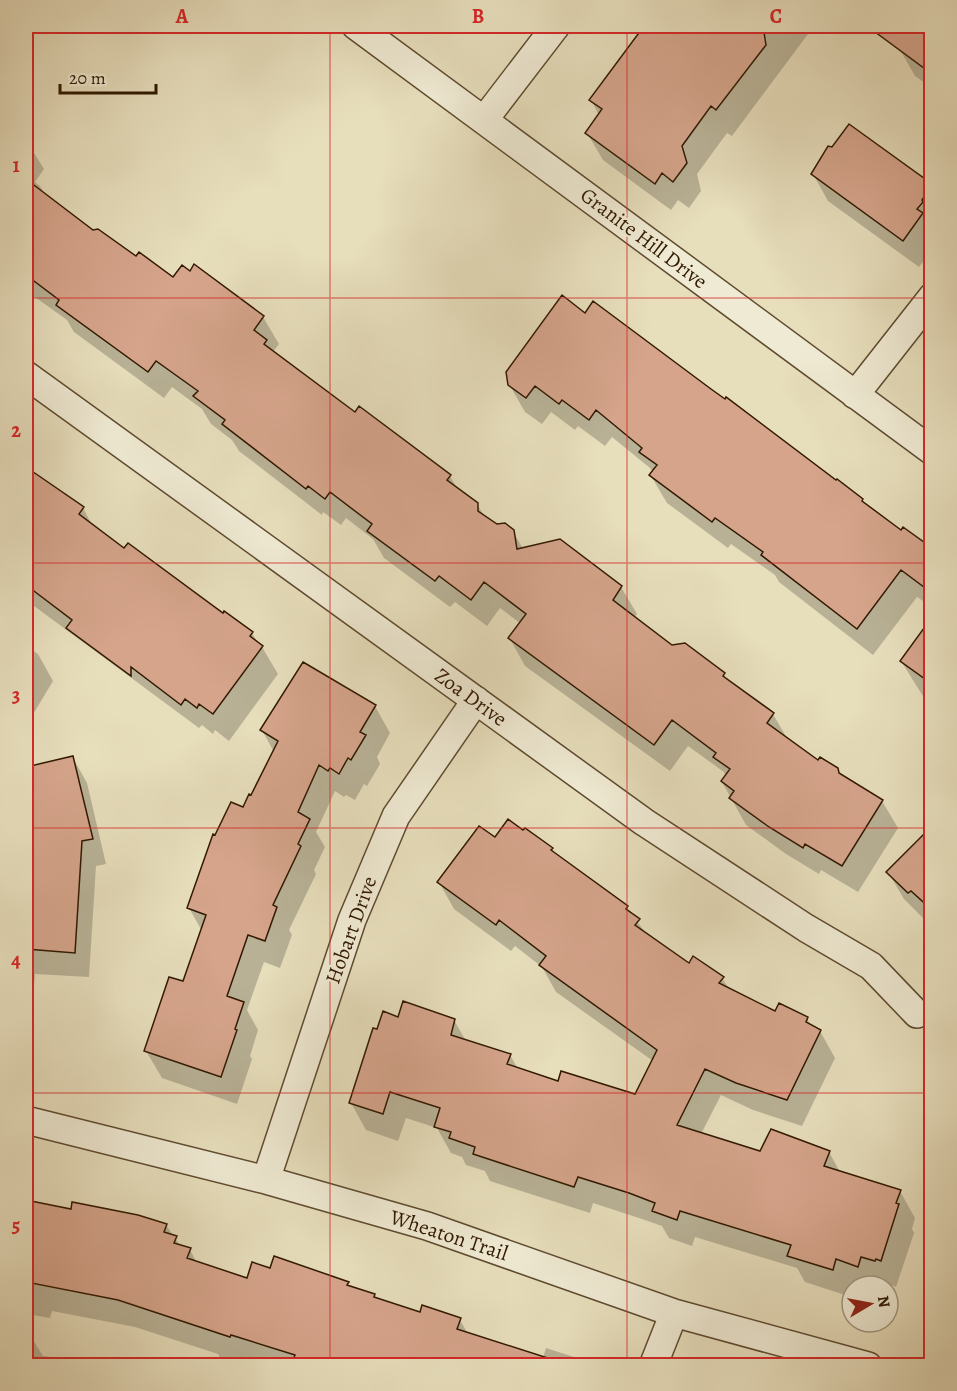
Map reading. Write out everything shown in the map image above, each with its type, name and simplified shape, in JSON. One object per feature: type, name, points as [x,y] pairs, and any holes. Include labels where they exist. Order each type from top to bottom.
[{"type":"street","name":"Granite Hill Drive","points":[[356,26],[932,451]]},
{"type":"street","points":[[484,120],[556,26]]},
{"type":"street","points":[[855,395],[932,297]]},
{"type":"street","name":"Zoa Drive","points":[[26,375],[644,822],[806,928],[871,966],[917,1014]]},
{"type":"street","name":"Hobart Drive","points":[[266,1180],[352,920],[396,816],[476,700]]},
{"type":"street","name":"Wheaton Trail","points":[[26,1120],[266,1180],[427,1226],[674,1313],[868,1365]]},
{"type":"street","points":[[653,1365],[674,1313]]},
{"type":"building","points":[[644,26],[763,26],[766,45],[716,110],[711,106],[682,146],[687,163],[673,182],[662,173],[655,184],[585,133],[602,109],[589,100]]},
{"type":"building","points":[[867,26],[932,26],[932,74]]},
{"type":"building","points":[[849,124],[932,184],[917,209],[923,213],[903,241],[811,174],[828,146],[832,147]]},
{"type":"building","points":[[26,179],[93,230],[98,229],[136,256],[139,252],[173,277],[182,265],[190,271],[194,264],[264,316],[254,330],[267,340],[264,344],[355,412],[359,406],[451,475],[447,480],[478,503],[478,511],[497,524],[505,523],[514,530],[517,549],[560,539],[622,586],[613,600],[672,645],[685,643],[725,673],[723,676],[774,713],[767,723],[818,760],[820,757],[838,768],[839,773],[883,800],[842,866],[805,844],[803,848],[729,798],[734,791],[721,781],[730,769],[713,757],[716,753],[672,720],[654,745],[508,638],[526,614],[484,582],[471,600],[439,576],[435,581],[367,531],[372,524],[330,492],[325,499],[308,486],[306,489],[222,424],[225,420],[193,396],[198,391],[156,361],[148,372],[56,305],[59,300],[26,275]]},
{"type":"building","points":[[562,295],[585,313],[593,301],[837,479],[901,530],[903,527],[932,548],[932,593],[901,570],[857,629],[761,555],[763,552],[715,518],[712,522],[649,475],[657,465],[639,452],[642,448],[596,410],[589,420],[562,400],[559,404],[535,386],[526,398],[508,385],[506,372]]},
{"type":"building","points":[[26,467],[84,507],[79,514],[124,548],[128,543],[223,613],[224,611],[253,632],[250,636],[263,646],[213,714],[199,704],[197,708],[185,699],[181,705],[131,667],[131,676],[66,628],[72,620],[26,585]]},
{"type":"building","points":[[932,617],[932,684],[900,661]]},
{"type":"building","points":[[303,662],[376,705],[360,732],[366,735],[351,760],[348,758],[339,774],[319,765],[298,812],[310,819],[298,844],[301,846],[273,905],[277,907],[265,941],[248,935],[227,996],[244,1002],[221,1077],[144,1051],[169,977],[183,981],[206,915],[187,908],[213,834],[215,835],[231,802],[243,807],[249,794],[251,795],[278,741],[260,730]]},
{"type":"building","points":[[73,756],[93,839],[82,841],[75,953],[26,949],[26,767]]},
{"type":"building","points":[[508,819],[553,848],[551,850],[628,906],[626,909],[640,919],[635,925],[689,963],[693,956],[724,977],[719,983],[775,1011],[779,1003],[808,1017],[806,1022],[821,1030],[787,1100],[736,1083],[705,1069],[677,1125],[760,1151],[771,1129],[830,1151],[824,1166],[901,1190],[896,1203],[899,1204],[881,1261],[861,1257],[858,1267],[836,1259],[833,1270],[787,1256],[791,1245],[680,1211],[677,1220],[652,1211],[655,1203],[629,1193],[578,1177],[574,1187],[473,1154],[475,1147],[449,1138],[451,1132],[434,1127],[440,1108],[390,1092],[383,1114],[349,1103],[373,1028],[377,1029],[383,1011],[398,1017],[403,1001],[455,1019],[451,1035],[511,1054],[507,1064],[558,1081],[561,1071],[635,1094],[657,1050],[539,965],[546,956],[499,920],[496,925],[437,882],[479,826],[495,837]]},
{"type":"building","points":[[932,826],[932,910],[911,891],[908,893],[886,872]]},
{"type":"building","points":[[26,1200],[71,1209],[72,1202],[138,1215],[167,1224],[164,1232],[177,1236],[174,1243],[191,1248],[187,1258],[247,1278],[252,1262],[270,1268],[274,1256],[349,1282],[347,1285],[375,1294],[374,1297],[420,1312],[422,1305],[461,1318],[457,1329],[554,1360],[553,1365],[291,1365],[295,1355],[231,1335],[230,1337],[118,1300],[26,1282]]}]
